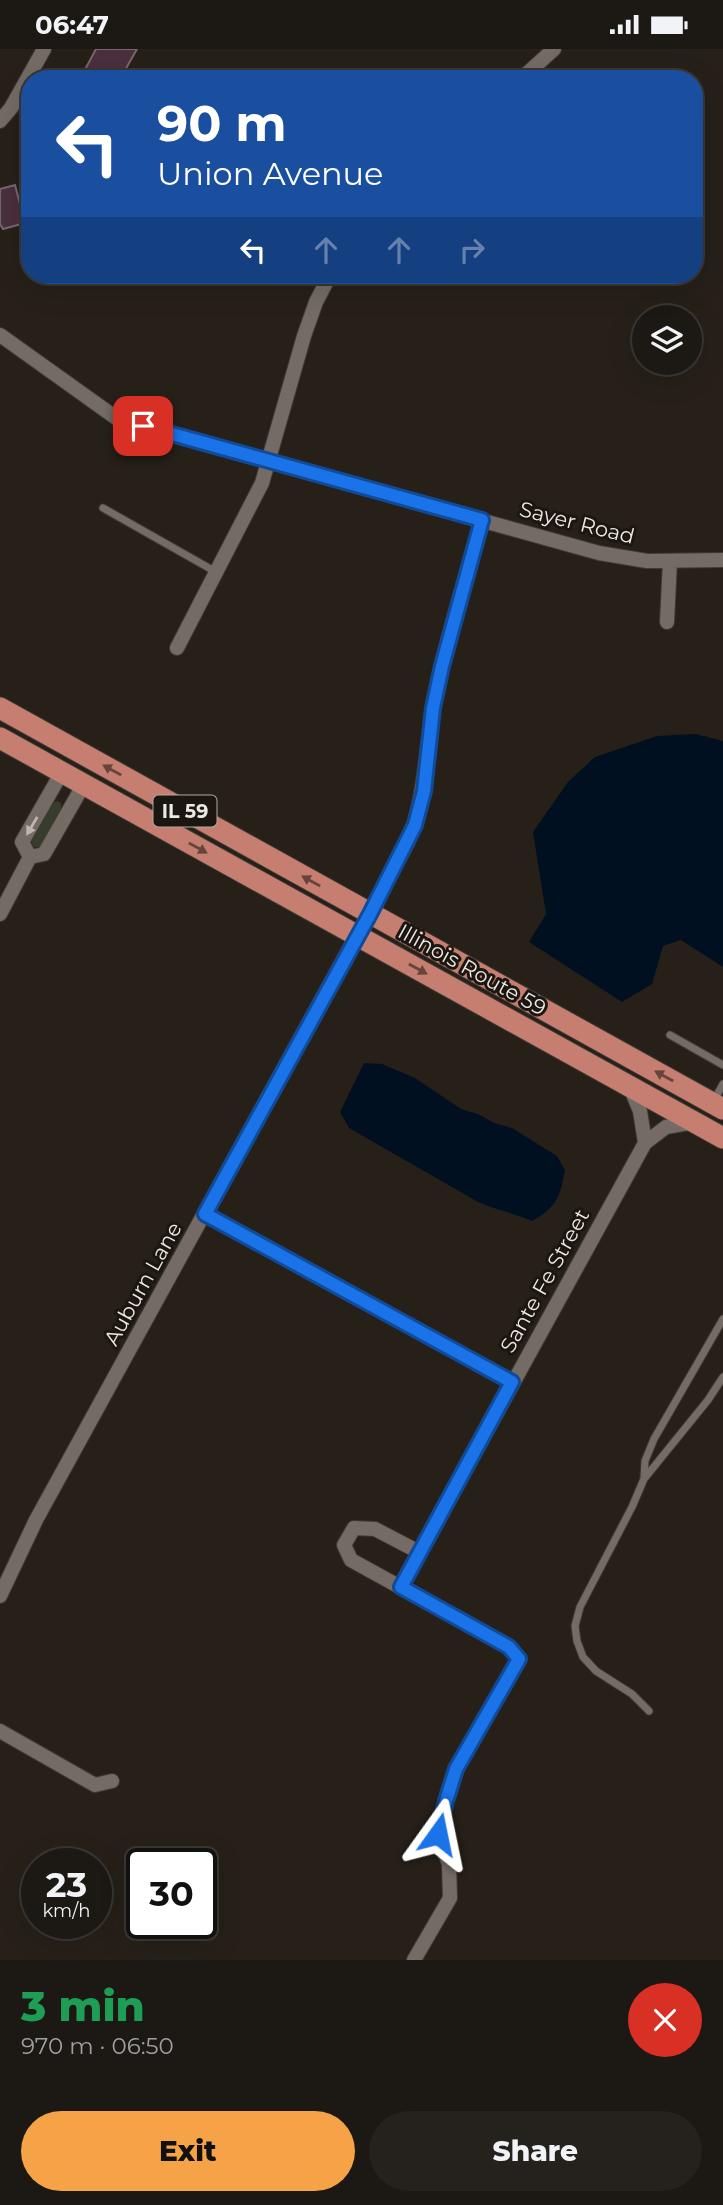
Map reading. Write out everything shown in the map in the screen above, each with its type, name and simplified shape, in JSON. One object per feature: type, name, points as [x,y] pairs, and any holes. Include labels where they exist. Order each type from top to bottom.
[{"type":"main road","name":"Illinois Route 59","points":[[0,708],[718,1106]]},
{"type":"main road","name":"Illinois Route 59","points":[[0,738],[723,1138]]},
{"type":"street","points":[[32,70],[44,49]]},
{"type":"street","points":[[531,70],[554,49]]},
{"type":"street","points":[[0,121],[11,109],[21,91]]},
{"type":"street","points":[[177,647],[262,483],[304,335],[325,284]]},
{"type":"street","name":"Sayer Road","points":[[0,335],[119,420],[599,552],[647,561],[723,559]]},
{"type":"street","name":"Auburn Lane","points":[[0,1596],[36,1520],[407,845],[424,791],[433,708],[442,666],[482,520]]},
{"type":"street","points":[[667,622],[670,561]]},
{"type":"street","points":[[30,857],[22,842],[62,772]]},
{"type":"street","points":[[30,857],[44,854],[84,784]]},
{"type":"street","points":[[0,914],[30,857]]},
{"type":"street","points":[[630,1087],[640,1111],[645,1143],[666,1127],[694,1122]]},
{"type":"street","name":"Sante Fe Street","points":[[401,1587],[645,1143]]},
{"type":"street","points":[[205,1214],[512,1382]]},
{"type":"street","points":[[414,1960],[450,1898],[449,1864],[438,1834],[456,1769],[519,1659],[509,1647],[351,1560],[344,1545],[354,1528],[375,1529],[419,1552]]},
{"type":"street","points":[[0,1731],[95,1786],[112,1781]]},
{"type":"lane","points":[[103,508],[216,572]]},
{"type":"lane","points":[[670,1035],[723,1065]]},
{"type":"lane","points":[[718,1106],[723,1084]]},
{"type":"lane","points":[[649,1711],[632,1694],[596,1671],[583,1657],[575,1626],[580,1607],[632,1507],[654,1440],[723,1319]]},
{"type":"lane","points":[[643,1479],[708,1401],[723,1377]]},
{"type":"green space","points":[[52,803],[61,803],[61,810],[40,847],[34,847],[31,841]]},
{"type":"water","points":[[696,734],[723,741],[723,967],[681,940],[663,946],[652,984],[622,1002],[529,942],[546,914],[533,832],[568,782],[595,757],[657,736]]},
{"type":"water","points":[[364,1063],[382,1064],[415,1078],[461,1109],[512,1128],[557,1156],[565,1170],[559,1194],[552,1206],[532,1221],[485,1205],[349,1128],[340,1112]]},
{"type":"building","points":[[96,49],[137,49],[125,70],[85,70]]},
{"type":"building","points":[[15,185],[21,208],[21,224],[3,229],[0,224],[0,189]]},
{"type":"route","points":[[143,426],[482,520],[442,666],[433,708],[424,791],[415,825],[370,914],[205,1214],[512,1382],[401,1587],[509,1647],[519,1659],[456,1769],[438,1834]]}]
